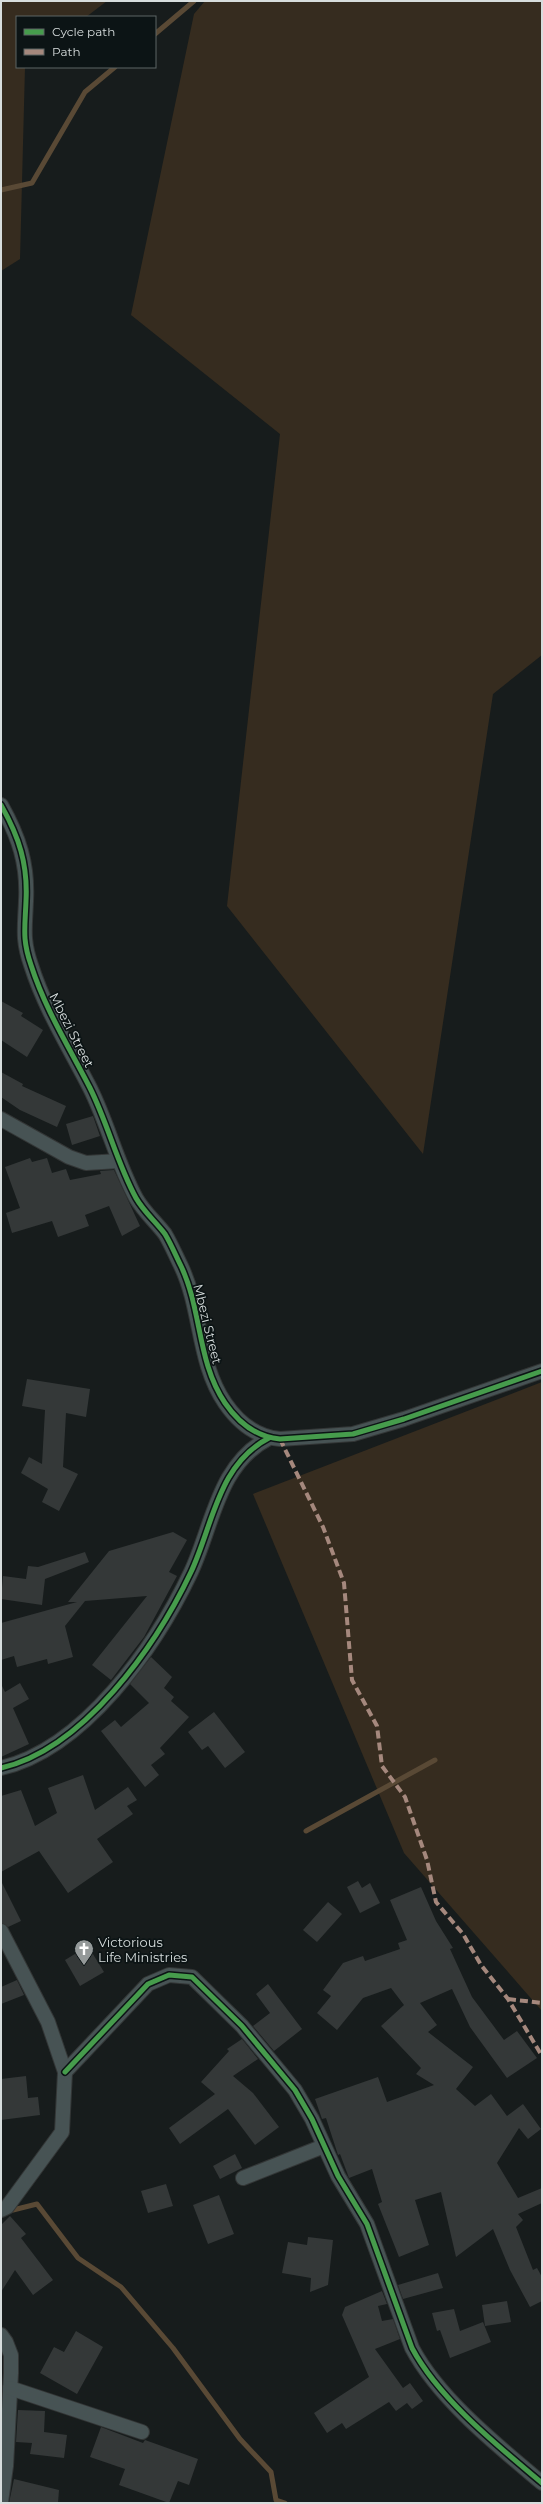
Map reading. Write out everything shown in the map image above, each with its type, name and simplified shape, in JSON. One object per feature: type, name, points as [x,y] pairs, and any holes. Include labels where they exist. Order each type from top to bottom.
[{"type":"street","name":"Mbezi Street","points":[[1,805],[15,829],[22,854],[26,900],[23,940],[46,1007],[90,1089],[110,1134],[119,1161],[144,1212],[165,1235],[182,1268],[193,1303],[209,1376],[225,1404],[248,1428],[269,1438],[353,1434],[404,1419],[542,1371]]},
{"type":"street","points":[[1,1119],[69,1157],[86,1163],[119,1161]]},
{"type":"street","points":[[1,1768],[14,1766],[49,1748],[72,1732],[123,1681],[156,1638],[191,1572],[227,1478],[242,1456],[269,1438]]},
{"type":"street","points":[[1,1931],[48,2022],[65,2072],[62,2132],[7,2208],[1,2210]]},
{"type":"street","points":[[65,2072],[148,1984],[169,1975],[192,1977],[242,2026],[294,2090],[324,2146],[338,2176],[367,2224],[412,2348],[419,2361],[442,2391],[503,2450],[542,2483]]},
{"type":"street","points":[[243,2178],[324,2146]]},
{"type":"street","points":[[1,2335],[6,2342],[11,2355],[10,2388],[1,2502]]},
{"type":"street","points":[[10,2388],[142,2432]]},
{"type":"shaded area","points":[[1,1],[107,1],[87,16],[16,16],[16,68],[25,68],[20,259],[1,271]]},
{"type":"shaded area","points":[[205,1],[542,1],[542,655],[493,694],[423,1154],[227,906],[280,434],[131,315],[194,14]]},
{"type":"shaded area","points":[[542,1382],[542,2011],[404,1853],[253,1494]]},
{"type":"building","points":[[1,1001],[23,1013],[21,1016],[43,1030],[27,1057],[1,1040]]},
{"type":"building","points":[[1,1072],[23,1084],[22,1086],[66,1106],[57,1127],[20,1110],[1,1097]]},
{"type":"building","points":[[93,1116],[100,1136],[72,1145],[66,1124]]},
{"type":"building","points":[[30,1158],[32,1162],[47,1158],[52,1173],[66,1169],[70,1180],[101,1174],[100,1171],[114,1170],[140,1226],[122,1236],[109,1206],[85,1215],[89,1226],[58,1237],[52,1221],[12,1233],[6,1213],[20,1208],[5,1167]]},
{"type":"building","points":[[27,1379],[90,1389],[86,1417],[66,1413],[63,1467],[78,1474],[59,1511],[42,1502],[48,1489],[21,1473],[29,1457],[42,1464],[45,1410],[22,1406]]},
{"type":"building","points":[[173,1532],[187,1540],[169,1572],[177,1576],[144,1637],[111,1680],[92,1665],[147,1596],[85,1601],[65,1626],[73,1657],[48,1664],[47,1659],[17,1667],[14,1656],[1,1660],[1,1623],[77,1602],[68,1602],[109,1551]]},
{"type":"building","points":[[85,1552],[89,1562],[45,1579],[42,1605],[1,1599],[3,1576],[26,1579],[28,1566],[38,1567]]},
{"type":"building","points":[[151,1657],[172,1677],[164,1688],[174,1697],[171,1701],[189,1717],[160,1748],[165,1754],[151,1765],[159,1775],[145,1787],[101,1731],[115,1720],[121,1727],[149,1703],[130,1684]]},
{"type":"building","points":[[20,1683],[29,1699],[13,1708],[29,1744],[1,1757],[1,1684],[5,1692]]},
{"type":"building","points":[[214,1712],[245,1752],[225,1768],[208,1746],[202,1750],[188,1732]]},
{"type":"building","points":[[83,1775],[95,1810],[128,1787],[137,1800],[127,1806],[133,1814],[97,1839],[113,1862],[68,1893],[39,1851],[1,1872],[1,1796],[21,1790],[35,1826],[57,1813],[48,1788]]},
{"type":"building","points":[[1,1881],[21,1921],[8,1927],[1,1923]]},
{"type":"building","points":[[358,1881],[362,1888],[370,1883],[380,1903],[360,1913],[347,1887]]},
{"type":"building","points":[[421,1887],[436,1921],[453,1948],[450,1949],[472,1997],[504,2040],[517,2031],[537,2058],[507,2078],[470,2027],[452,1989],[420,2003],[437,2025],[428,2032],[473,2067],[456,2089],[475,2106],[491,2094],[507,2116],[523,2104],[541,2129],[528,2139],[519,2128],[497,2163],[518,2198],[542,2188],[542,2203],[518,2214],[523,2220],[516,2227],[533,2270],[537,2268],[542,2277],[542,2301],[530,2307],[510,2270],[493,2229],[456,2257],[441,2192],[415,2200],[429,2245],[399,2257],[378,2204],[382,2202],[372,2169],[349,2178],[340,2154],[338,2155],[326,2118],[322,2119],[315,2099],[378,2077],[387,2102],[434,2085],[416,2074],[421,2068],[381,2026],[404,2005],[391,1988],[363,1998],[337,2030],[317,2013],[331,1996],[323,1990],[343,1963],[363,1956],[365,1961],[400,1949],[398,1943],[407,1940],[390,1900]]},
{"type":"building","points":[[328,1902],[342,1914],[317,1942],[303,1930]]},
{"type":"building","points":[[88,1946],[104,1972],[80,1986],[65,1960]]},
{"type":"building","points":[[17,1980],[24,1995],[1,2004],[1,1987]]},
{"type":"building","points":[[268,1984],[302,2029],[274,2051],[253,2026],[270,2013],[256,1994]]},
{"type":"building","points":[[242,2039],[258,2059],[233,2076],[253,2093],[279,2127],[255,2145],[228,2109],[180,2144],[169,2128],[215,2094],[201,2082],[229,2051],[227,2049]]},
{"type":"building","points":[[26,2076],[28,2098],[38,2097],[40,2115],[1,2120],[1,2079]]},
{"type":"building","points":[[235,2154],[242,2168],[220,2179],[213,2166]]},
{"type":"building","points":[[166,2184],[173,2206],[148,2213],[141,2191]]},
{"type":"building","points":[[219,2195],[234,2234],[208,2244],[193,2205]]},
{"type":"building","points":[[10,2216],[26,2234],[21,2238],[53,2280],[33,2295],[15,2270],[1,2292],[1,2225]]},
{"type":"building","points":[[308,2237],[333,2240],[328,2285],[310,2292],[311,2278],[282,2273],[288,2242],[307,2245]]},
{"type":"building","points":[[438,2273],[443,2288],[403,2299],[398,2285]]},
{"type":"building","points":[[382,2291],[387,2304],[378,2306],[382,2321],[393,2319],[400,2339],[375,2349],[403,2388],[410,2383],[423,2401],[412,2409],[407,2403],[396,2411],[389,2402],[346,2429],[342,2423],[327,2433],[314,2413],[369,2377],[342,2315],[345,2307]]},
{"type":"building","points":[[507,2301],[511,2322],[485,2326],[482,2305]]},
{"type":"building","points":[[454,2309],[460,2331],[483,2322],[491,2342],[450,2358],[440,2330],[437,2331],[432,2313]]},
{"type":"building","points":[[76,2331],[103,2347],[77,2394],[40,2373],[54,2347],[64,2352]]},
{"type":"building","points":[[18,2410],[45,2411],[44,2432],[67,2435],[64,2458],[30,2454],[32,2443],[16,2442]]},
{"type":"building","points":[[101,2427],[143,2443],[145,2440],[198,2459],[189,2485],[178,2481],[169,2503],[119,2485],[125,2469],[90,2457]]},
{"type":"building","points":[[14,2479],[59,2490],[58,2503],[9,2503]]},
{"type":"waterway","points":[[156,33],[194,1]]},
{"type":"waterway","points":[[1,190],[32,183],[85,92],[114,68]]},
{"type":"waterway","points":[[306,1831],[435,1760]]},
{"type":"waterway","points":[[9,2211],[37,2204],[78,2258],[121,2287],[173,2348],[240,2439],[271,2472],[276,2500],[285,2503]]},
{"type":"marked path","points":[[280,1439],[323,1527],[344,1583],[352,1680],[377,1726],[382,1766],[405,1797],[427,1860],[436,1902],[463,1934],[481,1965],[508,1999],[542,2056]]},
{"type":"marked path","points":[[508,1999],[542,2003]]},
{"type":"cycle path","points":[[1,805],[13,828],[24,863],[26,888],[26,948],[43,997],[90,1088],[129,1185],[142,1208],[165,1234],[181,1266],[193,1300],[209,1370],[216,1387],[230,1410],[255,1432],[271,1438],[280,1439],[353,1434],[404,1419],[542,1371]]},
{"type":"cycle path","points":[[1,1768],[32,1757],[61,1740],[88,1717],[114,1691],[137,1662],[176,1601],[199,1554],[219,1497],[228,1479],[238,1463],[252,1449],[269,1438]]},
{"type":"cycle path","points":[[65,2072],[148,1984],[169,1975],[192,1977],[242,2026],[295,2090],[312,2119],[338,2176],[367,2224],[412,2348],[424,2367],[453,2403],[471,2421],[542,2483]]},
{"type":"place","name":"Victorious Life Ministries","points":[[84,1966]]}]
